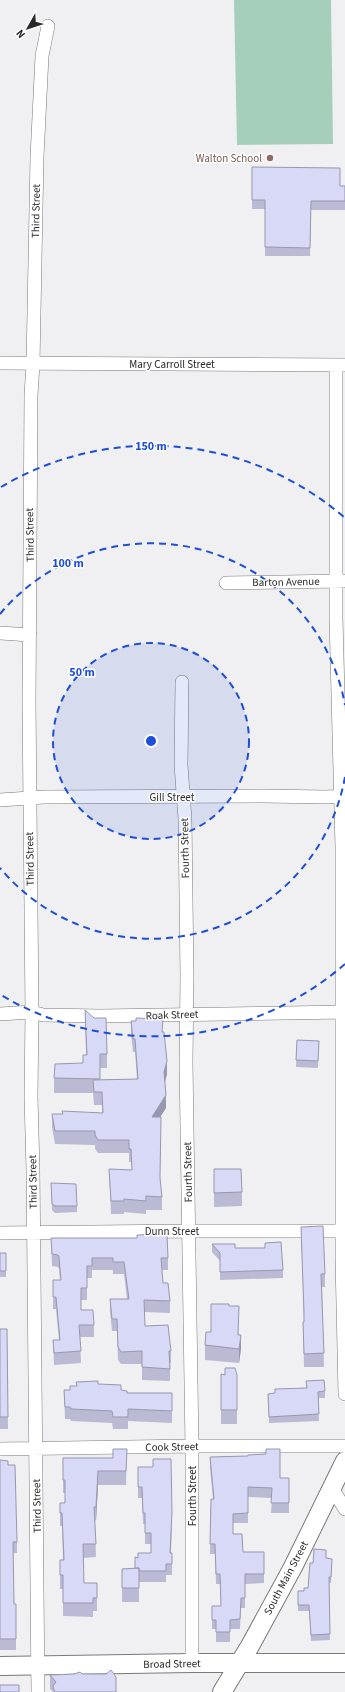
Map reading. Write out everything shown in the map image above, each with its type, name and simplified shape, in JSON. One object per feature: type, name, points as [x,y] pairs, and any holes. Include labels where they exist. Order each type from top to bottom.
[{"type":"street","name":"Third Street","points":[[38,1692],[39,1666],[31,1098],[32,1012],[29,702],[31,396],[37,157],[42,56],[48,26]]},
{"type":"street","name":"Mary Carroll Street","points":[[0,363],[340,365]]},
{"type":"street","points":[[340,365],[345,1394]]},
{"type":"street","name":"Barton Avenue","points":[[226,583],[340,581]]},
{"type":"street","points":[[0,633],[30,635]]},
{"type":"street","name":"Fourth Street","points":[[182,682],[181,765],[185,827],[192,1446],[192,1663]]},
{"type":"street","name":"Gill Street","points":[[0,800],[44,797],[343,796]]},
{"type":"street","name":"Roak Street","points":[[0,1014],[32,1012],[43,1015],[101,1016],[344,1012]]},
{"type":"street","name":"Dunn Street","points":[[0,1233],[344,1231]]},
{"type":"street","name":"Cook Street","points":[[0,1449],[192,1446],[345,1446]]},
{"type":"street","name":"South Main Street","points":[[222,1692],[250,1646],[292,1568],[345,1461]]},
{"type":"street","points":[[332,1488],[345,1509]]},
{"type":"street","name":"Broad Street","points":[[0,1666],[192,1663],[345,1663]]},
{"type":"green space","points":[[234,0],[331,0],[333,144],[237,145]]},
{"type":"building","points":[[252,167],[340,168],[340,186],[345,186],[345,201],[311,201],[310,248],[265,247],[265,200],[252,200]]},
{"type":"building","points":[[85,1010],[94,1018],[106,1018],[107,1054],[100,1054],[100,1079],[54,1078],[55,1064],[83,1063],[83,1055],[87,1055]]},
{"type":"building","points":[[136,1018],[163,1019],[162,1032],[164,1032],[167,1061],[164,1072],[166,1095],[152,1117],[161,1117],[160,1178],[162,1197],[146,1196],[146,1201],[124,1199],[124,1201],[111,1201],[109,1169],[132,1170],[129,1140],[98,1140],[95,1135],[95,1131],[55,1131],[52,1114],[63,1114],[62,1111],[103,1113],[102,1092],[94,1092],[93,1080],[138,1079],[135,1039],[133,1039],[131,1021],[136,1021]]},
{"type":"building","points":[[297,1040],[319,1041],[318,1061],[296,1060]]},
{"type":"building","points":[[214,1169],[241,1169],[242,1192],[214,1193]]},
{"type":"building","points":[[51,1183],[76,1184],[77,1206],[55,1206],[52,1204]]},
{"type":"building","points":[[323,1226],[325,1274],[321,1274],[324,1353],[304,1354],[301,1227]]},
{"type":"building","points":[[167,1234],[168,1258],[161,1258],[163,1283],[168,1283],[170,1301],[144,1300],[145,1326],[168,1325],[171,1351],[169,1351],[170,1369],[142,1367],[142,1351],[121,1352],[118,1347],[117,1319],[112,1319],[110,1299],[129,1299],[124,1262],[113,1262],[113,1258],[92,1258],[92,1266],[87,1266],[87,1288],[81,1288],[81,1310],[93,1310],[94,1325],[79,1325],[81,1351],[54,1353],[53,1340],[60,1340],[56,1297],[53,1297],[53,1280],[61,1280],[59,1257],[58,1255],[52,1254],[51,1238],[137,1238],[137,1235]]},
{"type":"building","points":[[281,1242],[283,1270],[220,1272],[220,1253],[212,1244],[235,1244],[235,1248],[265,1248],[265,1243]]},
{"type":"building","points":[[0,1253],[6,1253],[6,1271],[0,1271]]},
{"type":"building","points":[[211,1304],[229,1304],[229,1306],[239,1306],[238,1335],[241,1335],[239,1349],[205,1345],[206,1332],[211,1332]]},
{"type":"building","points":[[0,1329],[7,1329],[8,1417],[0,1417]]},
{"type":"building","points":[[225,1368],[235,1368],[237,1375],[237,1410],[221,1410],[221,1374],[225,1375]]},
{"type":"building","points":[[324,1380],[325,1391],[318,1392],[319,1414],[269,1417],[268,1394],[275,1393],[275,1389],[307,1388],[306,1381]]},
{"type":"building","points":[[98,1381],[98,1384],[121,1385],[121,1390],[127,1391],[127,1393],[172,1393],[172,1411],[128,1409],[128,1417],[113,1417],[112,1411],[71,1409],[70,1407],[65,1407],[64,1390],[70,1390],[70,1386],[77,1386],[76,1382]]},
{"type":"building","points":[[113,1449],[127,1449],[126,1471],[98,1471],[96,1507],[94,1507],[96,1544],[83,1544],[84,1583],[97,1583],[97,1598],[93,1598],[93,1603],[63,1603],[63,1575],[60,1575],[60,1560],[64,1560],[62,1513],[60,1513],[60,1503],[65,1503],[63,1458],[113,1458]]},
{"type":"building","points":[[266,1449],[280,1449],[280,1478],[289,1478],[289,1503],[271,1503],[272,1488],[248,1487],[248,1513],[233,1514],[233,1534],[242,1534],[243,1552],[264,1552],[264,1574],[245,1574],[245,1598],[241,1598],[240,1619],[230,1620],[230,1632],[216,1632],[216,1620],[212,1620],[212,1606],[221,1606],[220,1574],[216,1574],[215,1544],[210,1544],[211,1499],[214,1499],[210,1457],[266,1454]]},
{"type":"building","points":[[153,1459],[171,1459],[172,1512],[170,1553],[172,1553],[172,1564],[166,1564],[166,1571],[139,1571],[139,1568],[135,1568],[135,1557],[138,1558],[138,1553],[151,1553],[151,1533],[145,1533],[145,1513],[143,1513],[142,1487],[138,1487],[138,1467],[153,1467]]},
{"type":"building","points":[[0,1460],[8,1461],[8,1465],[15,1465],[17,1542],[13,1542],[16,1639],[0,1639]]},
{"type":"building","points":[[314,1549],[326,1550],[326,1558],[332,1559],[331,1577],[329,1577],[330,1634],[311,1635],[309,1605],[298,1605],[298,1591],[304,1591],[304,1588],[308,1588],[310,1563],[313,1563]]},
{"type":"building","points":[[139,1568],[139,1588],[122,1588],[122,1569]]},
{"type":"building","points":[[111,1670],[116,1677],[116,1692],[55,1692],[53,1686],[56,1682],[50,1675],[74,1674],[80,1672],[82,1674],[106,1674]]},
{"type":"building","points":[[0,1685],[19,1685],[19,1692],[0,1692]]},
{"type":"place","name":"Walton School","points":[[270,158]]}]
